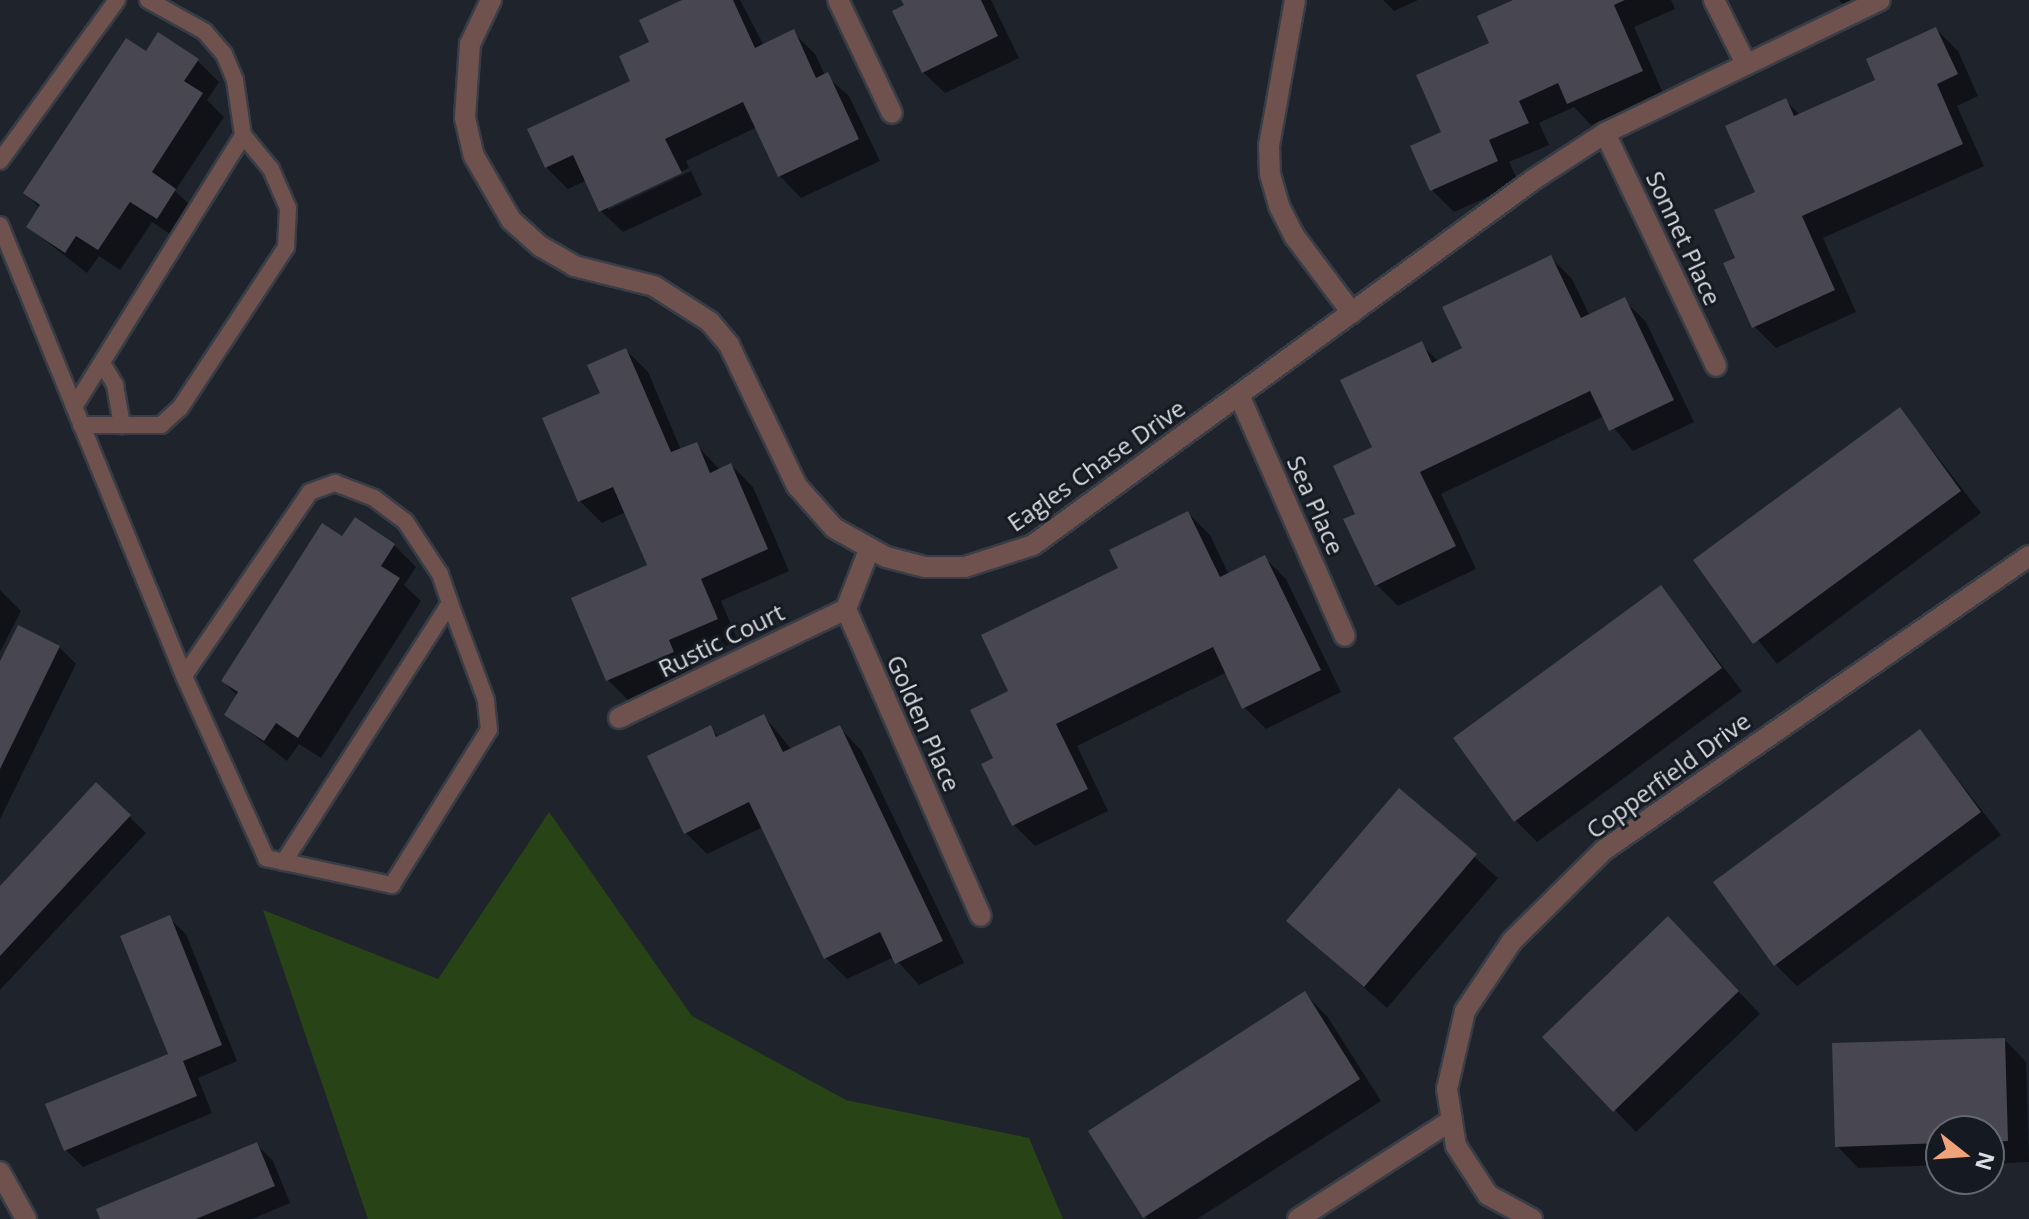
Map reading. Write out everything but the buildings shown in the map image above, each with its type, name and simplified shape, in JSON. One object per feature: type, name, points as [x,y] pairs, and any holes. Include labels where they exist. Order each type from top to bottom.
[{"type":"street","name":"Eagles Chase Drive","points":[[491,0],[470,44],[464,82],[465,118],[474,156],[490,191],[540,246],[574,266],[654,286],[710,322],[729,345],[797,486],[834,528],[869,550],[925,567],[965,567],[1002,559],[1033,545],[1605,133],[1880,0]]},
{"type":"street","points":[[838,0],[892,113]]},
{"type":"street","points":[[1295,0],[1269,146],[1270,174],[1295,237],[1352,313]]},
{"type":"street","points":[[1714,0],[1746,64]]},
{"type":"street","name":"Sonnet Place","points":[[1605,133],[1716,366]]},
{"type":"street","name":"Sea Place","points":[[1239,395],[1345,636]]},
{"type":"street","points":[[846,609],[869,550]]},
{"type":"street","name":"Copperfield Drive","points":[[1532,1219],[1504,1214],[1488,1195],[1456,1146],[1447,1089],[1465,1011],[1512,941],[1604,850],[2029,556]]},
{"type":"street","name":"Rustic Court","points":[[619,718],[846,609]]},
{"type":"street","name":"Golden Place","points":[[846,609],[981,916]]},
{"type":"street","points":[[1298,1219],[1452,1120]]},
{"type":"street","points":[[0,1172],[26,1219]]},
{"type":"lane","points":[[0,161],[117,0]]},
{"type":"lane","points":[[81,425],[161,425],[180,408],[286,247],[288,208],[271,169],[243,135],[235,80],[224,54],[204,31],[148,0]]},
{"type":"lane","points":[[74,407],[243,135]]},
{"type":"lane","points":[[0,225],[184,676],[266,858],[392,885],[489,730],[486,700],[434,562],[405,521],[374,498],[335,483],[310,492],[184,676]]},
{"type":"lane","points":[[102,363],[115,385],[122,425]]},
{"type":"lane","points":[[284,862],[450,603]]},
{"type":"green space","points":[[549,812],[692,1016],[846,1100],[1029,1138],[1063,1219],[368,1219],[263,910],[438,979]]}]
